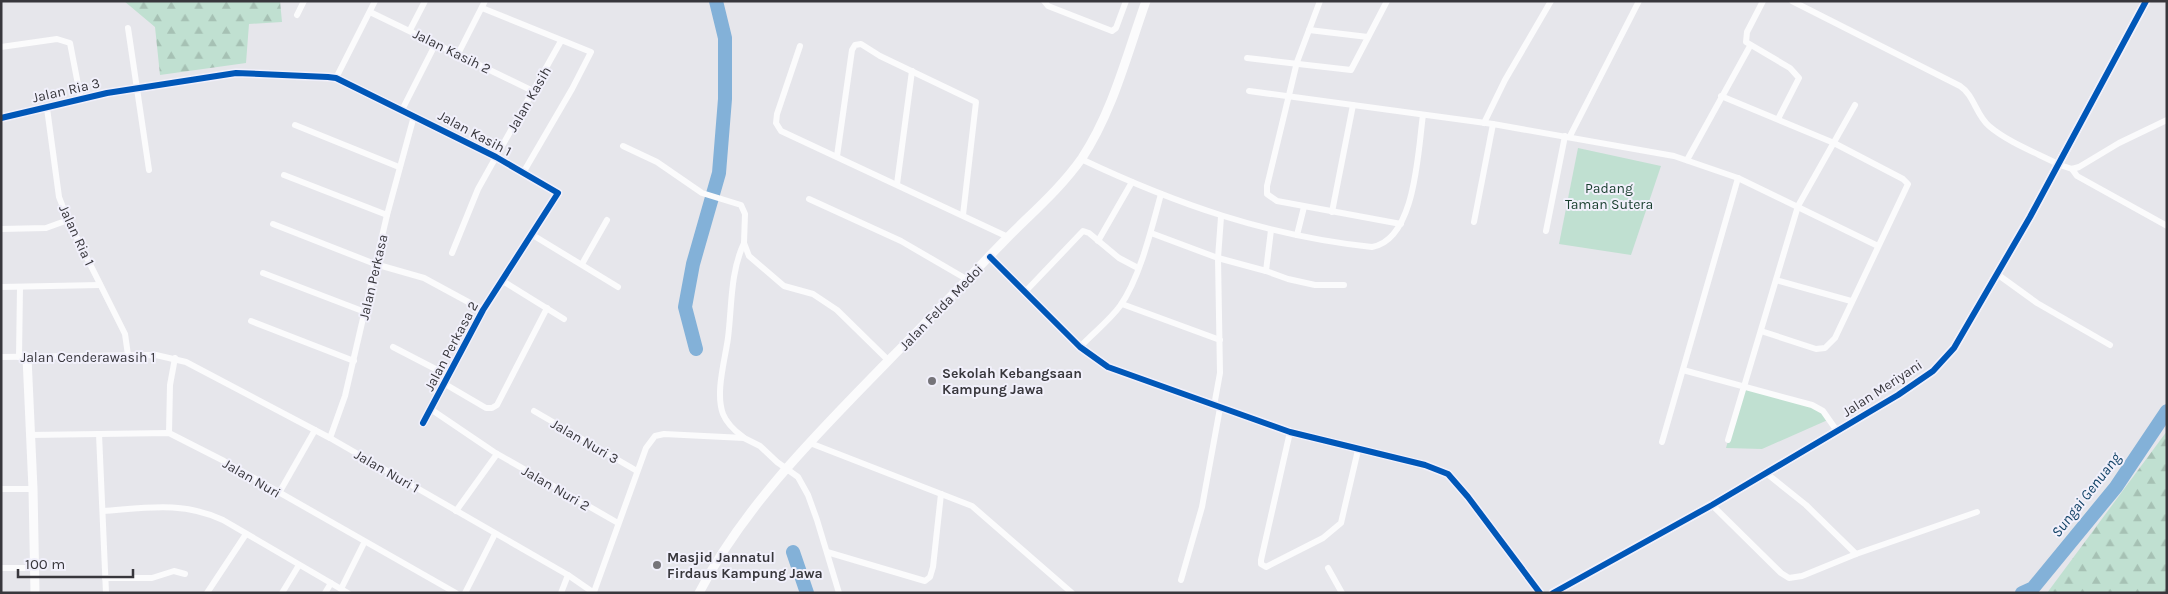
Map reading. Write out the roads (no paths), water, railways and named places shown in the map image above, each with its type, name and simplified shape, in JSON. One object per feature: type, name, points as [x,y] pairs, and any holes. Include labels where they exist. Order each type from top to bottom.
[{"type":"street","points":[[297,15],[304,1]]},
{"type":"street","points":[[336,78],[375,1]]},
{"type":"street","points":[[410,30],[425,1]]},
{"type":"street","points":[[458,54],[485,1]]},
{"type":"street","points":[[1044,1],[1048,6],[1112,31],[1116,28],[1126,1]]},
{"type":"street","name":"Jalan Felda Medoi","points":[[699,593],[736,532],[787,469],[888,361],[1008,237],[1031,216],[1081,159],[1106,113],[1146,1]]},
{"type":"street","points":[[1320,1],[1297,62],[1266,191],[1268,197],[1273,200],[1304,207],[1401,224]]},
{"type":"street","points":[[1247,58],[1297,62],[1351,70],[1387,1]]},
{"type":"street","points":[[1484,122],[1505,80],[1551,1]]},
{"type":"street","points":[[1546,231],[1567,136],[1639,1]]},
{"type":"street","points":[[1763,1],[1745,38],[1746,42],[1790,68],[1799,78],[1778,119]]},
{"type":"street","points":[[1792,1],[1960,86],[1966,91],[1979,115],[1988,126],[2060,166],[2072,169],[2083,166],[2119,144],[2167,120]]},
{"type":"street","name":"Jalan Meriyani","points":[[1553,593],[1712,505],[1904,391],[1932,371],[1954,348],[1998,274],[2060,166],[2146,1]]},
{"type":"street","points":[[482,8],[591,52],[523,173]]},
{"type":"street","name":"Jalan Kasih 2","points":[[370,12],[533,91]]},
{"type":"street","points":[[128,28],[149,170]]},
{"type":"street","points":[[1309,30],[1368,37]]},
{"type":"street","points":[[1,47],[57,39],[70,43],[81,100]]},
{"type":"street","name":"Jalan Kasih","points":[[452,253],[478,190],[561,40]]},
{"type":"street","points":[[402,110],[436,43]]},
{"type":"street","points":[[837,156],[853,47],[861,44],[880,56],[976,102],[963,215]]},
{"type":"street","points":[[800,46],[778,114],[777,126],[785,133],[1008,237]]},
{"type":"street","points":[[1687,160],[1750,46]]},
{"type":"street","points":[[897,184],[912,71]]},
{"type":"street","name":"Jalan Ria 3","points":[[1,118],[137,88],[254,72],[336,78]]},
{"type":"street","name":"Jalan Kasih 1","points":[[336,78],[496,157],[558,193]]},
{"type":"street","points":[[1249,91],[1484,122],[1567,136],[1687,160],[1738,178],[1878,246]]},
{"type":"street","points":[[1721,96],[1834,143],[1908,182],[1907,189],[1851,301],[1835,338],[1825,348],[1816,349],[1761,331]]},
{"type":"street","points":[[1332,212],[1353,105]]},
{"type":"street","points":[[1728,440],[1798,206],[1855,106]]},
{"type":"street","name":"Jalan Ria 1","points":[[47,108],[57,184],[68,220],[125,334],[128,355]]},
{"type":"street","points":[[1081,159],[1132,182],[1221,217],[1271,230],[1372,247],[1387,240],[1401,224],[1412,191],[1423,114]]},
{"type":"street","name":"Jalan Perkasa","points":[[330,438],[345,396],[387,215],[414,116]]},
{"type":"street","points":[[1474,222],[1493,124]]},
{"type":"street","points":[[295,125],[399,167]]},
{"type":"street","points":[[623,146],[657,162],[693,189],[740,205],[745,214],[744,243],[738,256],[734,276],[722,368],[721,406],[729,425],[744,438],[760,446],[798,477],[803,485],[828,552],[839,593]]},
{"type":"street","points":[[2072,169],[2077,176],[2167,226]]},
{"type":"street","points":[[284,175],[387,215]]},
{"type":"street","points":[[1662,442],[1738,178]]},
{"type":"street","points":[[1098,241],[1132,182]]},
{"type":"street","name":"Jalan Perkasa 2","points":[[423,423],[432,410],[501,280],[558,193]]},
{"type":"street","points":[[1080,347],[1122,304],[1151,233],[1161,194]]},
{"type":"street","points":[[809,199],[901,241],[968,280]]},
{"type":"street","points":[[1297,235],[1304,207]]},
{"type":"street","points":[[1181,580],[1202,507],[1217,407],[1220,372],[1218,258],[1221,217]]},
{"type":"street","points":[[1,229],[46,228],[68,220]]},
{"type":"street","points":[[582,264],[607,220]]},
{"type":"street","points":[[273,224],[375,264],[418,276],[484,310]]},
{"type":"street","points":[[1266,271],[1271,230]]},
{"type":"street","points":[[1024,292],[1080,232],[1086,231],[1119,258],[1138,268]]},
{"type":"street","points":[[1151,233],[1218,258],[1288,279],[1315,285],[1344,285]]},
{"type":"street","points":[[531,234],[618,287]]},
{"type":"street","points":[[744,243],[749,256],[759,266],[784,286],[822,298],[837,310],[888,361]]},
{"type":"street","points":[[990,257],[1080,347],[1108,368],[1290,432],[1425,465],[1448,474],[1468,497],[1540,593]]},
{"type":"street","points":[[263,273],[365,312]]},
{"type":"street","points":[[1998,274],[2037,303],[2110,345]]},
{"type":"street","points":[[501,280],[564,319]]},
{"type":"street","points":[[1776,280],[1851,301]]},
{"type":"street","points":[[1,287],[100,285]]},
{"type":"street","points":[[20,287],[23,357],[33,489],[34,593]]},
{"type":"street","points":[[1122,304],[1220,340]]},
{"type":"street","points":[[445,384],[486,408],[492,408],[497,405],[547,308]]},
{"type":"street","points":[[251,321],[354,361]]},
{"type":"street","points":[[393,347],[449,376]]},
{"type":"street","name":"Jalan Cenderawasih 1","points":[[1,358],[156,355],[175,358]]},
{"type":"street","points":[[169,434],[170,385],[175,358]]},
{"type":"street","name":"Jalan Nuri 1","points":[[175,358],[330,438],[568,575],[594,592]]},
{"type":"street","points":[[1682,370],[1818,408],[1838,431]]},
{"type":"street","name":"Jalan Nuri 2","points":[[432,410],[495,453],[618,523]]},
{"type":"street","name":"Jalan Nuri 3","points":[[534,411],[637,471]]},
{"type":"street","points":[[279,493],[315,430]]},
{"type":"street","points":[[1290,432],[1261,560],[1261,564],[1266,567],[1323,538],[1341,522],[1358,450]]},
{"type":"street","points":[[99,434],[106,593]]},
{"type":"street","name":"Jalan Nuri","points":[[30,436],[169,434],[279,493],[456,593]]},
{"type":"street","points":[[594,592],[649,442],[655,436],[664,434],[744,438]]},
{"type":"street","points":[[810,443],[977,509],[1072,593]]},
{"type":"street","points":[[456,511],[495,453]]},
{"type":"street","points":[[1766,473],[1806,505],[1856,554]]},
{"type":"street","points":[[1,489],[33,489]]},
{"type":"street","points":[[828,552],[925,581],[930,577],[933,567],[941,494]]},
{"type":"street","points":[[1712,505],[1786,577],[1802,576],[1856,554],[1977,512]]},
{"type":"street","points":[[103,511],[179,506],[212,515],[348,593]]},
{"type":"street","points":[[206,593],[246,534]]},
{"type":"street","points":[[465,593],[495,534]]},
{"type":"street","points":[[341,589],[364,542]]},
{"type":"street","points":[[282,593],[299,565]]},
{"type":"street","points":[[1,568],[34,568]]},
{"type":"street","points":[[1328,568],[1342,593]]},
{"type":"street","points":[[106,578],[152,578],[174,571],[185,574]]},
{"type":"street","points":[[561,593],[568,575]]},
{"type":"street","points":[[325,593],[331,583]]},
{"type":"waterway","points":[[696,349],[685,307],[693,264],[719,173],[725,99],[725,38],[716,1]]},
{"type":"waterway","name":"Sungai Genuang","points":[[2022,593],[2033,588],[2116,487],[2167,411]]},
{"type":"waterway","points":[[793,552],[807,593]]},
{"type":"place","name":"Sekolah Kebangsaan Kampung Jawa","points":[[932,381]]},
{"type":"place","name":"Masjid Jannatul Firdaus Kampung Jawa","points":[[657,565]]},
{"type":"park label","name":"Padang Taman Sutera","points":[[1609,196]]}]
